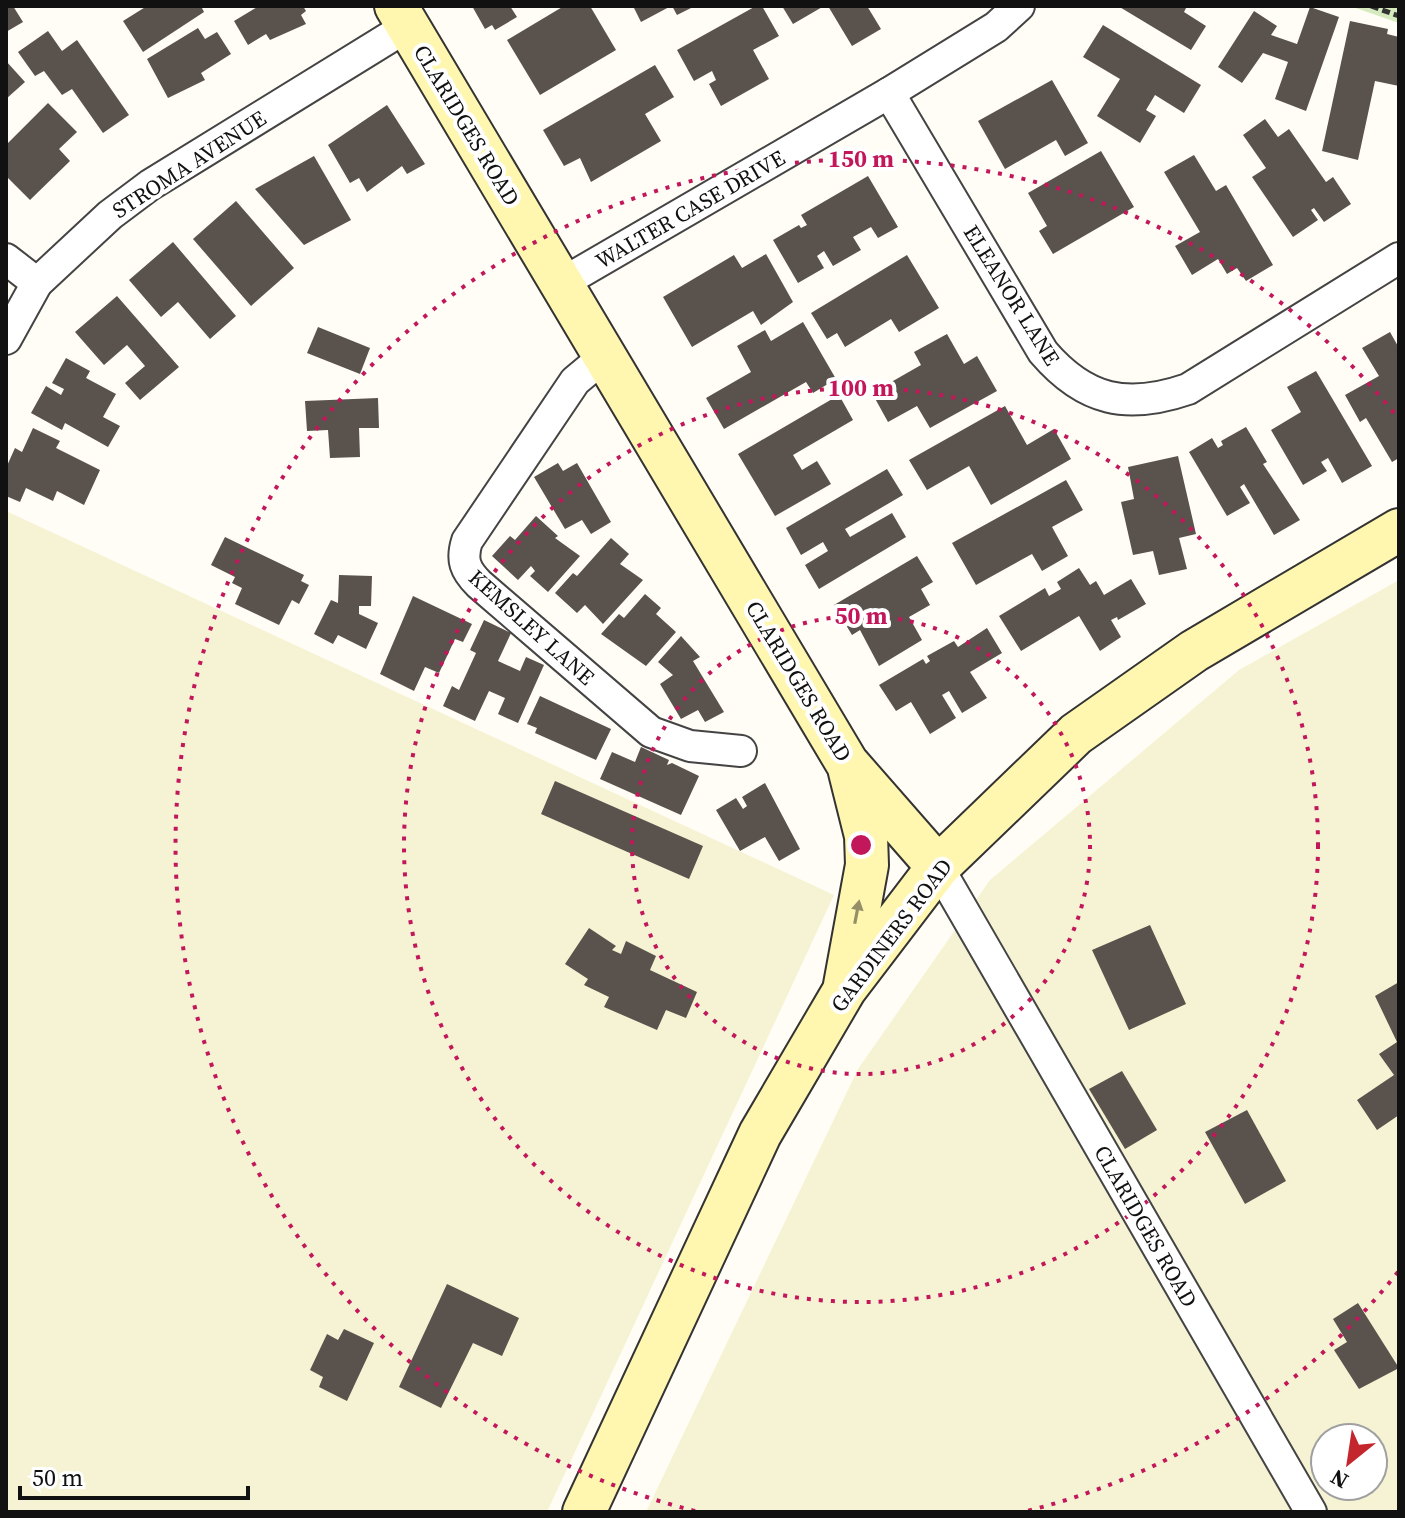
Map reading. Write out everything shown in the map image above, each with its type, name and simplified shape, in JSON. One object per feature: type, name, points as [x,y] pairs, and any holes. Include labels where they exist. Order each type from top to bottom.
[{"type":"street","name":"WALTER CASE DRIVE","points":[[562,283],[889,93],[996,27],[1019,6]]},
{"type":"street","name":"STROMA AVENUE","points":[[6,339],[37,283],[110,215],[402,16]]},
{"type":"street","name":"CLARIDGES ROAD","points":[[402,16],[847,763],[938,867],[1311,1512]]},
{"type":"street","name":"ELEANOR LANE","points":[[889,93],[1043,352],[1066,379],[1096,393],[1133,401],[1163,398],[1188,389],[1399,258]]},
{"type":"street","points":[[6,259],[37,283]]},
{"type":"street","name":"KEMSLEY LANE","points":[[605,356],[575,381],[467,541],[462,557],[468,573],[479,584],[651,732],[690,746],[741,751]]},
{"type":"street","name":"GARDINERS ROAD","points":[[584,1512],[760,1134],[845,989],[938,867],[1076,734],[1194,651],[1399,530]]},
{"type":"street","points":[[845,989],[867,865],[864,824],[847,763]]},
{"type":"path","points":[[1371,6],[1399,16]]},
{"type":"shaded area","points":[[6,511],[834,895],[547,1512],[6,1512]]},
{"type":"shaded area","points":[[1399,580],[1399,1512],[646,1512],[858,1069],[990,880],[1239,670]]},
{"type":"green space","points":[[1350,6],[1399,6],[1399,23]]},
{"type":"building","points":[[6,6],[13,6],[23,22],[6,32]]},
{"type":"building","points":[[147,6],[201,6],[204,12],[143,52],[123,21]]},
{"type":"building","points":[[259,6],[303,6],[306,11],[301,15],[306,24],[270,40],[266,34],[248,45],[234,21]]},
{"type":"building","points":[[472,6],[510,6],[517,17],[495,30],[492,25],[485,29]]},
{"type":"building","points":[[564,6],[590,6],[616,50],[540,95],[507,40]]},
{"type":"building","points":[[633,6],[671,6],[641,22]]},
{"type":"building","points":[[672,6],[695,6],[677,15]]},
{"type":"building","points":[[756,6],[762,6],[779,36],[753,50],[769,79],[721,106],[709,84],[716,80],[712,71],[694,81],[677,50]]},
{"type":"building","points":[[782,6],[824,6],[793,24]]},
{"type":"building","points":[[828,6],[867,6],[881,29],[852,46]]},
{"type":"building","points":[[1118,6],[1187,6],[1184,12],[1206,26],[1191,50]]},
{"type":"building","points":[[1310,7],[1339,17],[1306,111],[1275,99],[1288,62],[1263,53],[1242,83],[1218,67],[1254,11],[1277,26],[1271,35],[1297,44]]},
{"type":"building","points":[[1350,21],[1388,29],[1387,34],[1399,37],[1399,86],[1375,81],[1358,160],[1322,151]]},
{"type":"building","points":[[1103,25],[1201,85],[1184,113],[1155,95],[1146,110],[1156,116],[1140,143],[1097,116],[1120,79],[1083,57]]},
{"type":"building","points":[[198,28],[205,39],[217,32],[231,54],[201,73],[205,80],[168,98],[147,59]]},
{"type":"building","points":[[48,31],[62,51],[77,40],[129,115],[103,133],[72,89],[62,95],[44,71],[35,76],[18,52]]},
{"type":"building","points":[[6,61],[25,82],[6,99]]},
{"type":"building","points":[[655,65],[674,97],[645,114],[661,141],[591,182],[580,158],[564,166],[543,130]]},
{"type":"building","points":[[1052,80],[1088,143],[1065,156],[1056,140],[1005,169],[978,121]]},
{"type":"building","points":[[48,103],[77,132],[59,149],[70,161],[30,200],[6,176],[6,145]]},
{"type":"building","points":[[387,105],[425,164],[407,174],[402,166],[367,192],[359,178],[350,183],[328,145]]},
{"type":"building","points":[[1265,119],[1278,137],[1289,129],[1326,182],[1333,177],[1351,204],[1324,222],[1314,208],[1311,210],[1318,220],[1293,237],[1252,177],[1266,168],[1243,135]]},
{"type":"building","points":[[1101,151],[1134,207],[1053,254],[1039,231],[1047,226],[1028,193]]},
{"type":"building","points":[[1194,155],[1216,191],[1226,185],[1273,265],[1246,281],[1237,268],[1227,274],[1218,259],[1192,275],[1175,246],[1200,232],[1164,172]]},
{"type":"building","points":[[314,156],[351,220],[304,245],[255,189]]},
{"type":"building","points":[[868,176],[898,227],[878,238],[871,227],[853,237],[861,250],[833,266],[824,251],[817,256],[824,268],[798,283],[773,240],[799,225],[801,228],[807,225],[801,215]]},
{"type":"building","points":[[236,201],[294,268],[251,306],[193,239]]},
{"type":"building","points":[[173,242],[236,316],[210,339],[178,302],[161,317],[129,280]]},
{"type":"building","points":[[766,254],[793,302],[761,325],[753,311],[692,347],[663,297],[734,255],[742,268]]},
{"type":"building","points":[[907,255],[939,308],[899,332],[891,319],[845,347],[837,333],[827,339],[811,313]]},
{"type":"building","points":[[117,296],[179,367],[140,400],[125,383],[145,366],[127,345],[104,365],[75,332]]},
{"type":"building","points":[[803,322],[836,379],[813,393],[806,382],[724,429],[706,398],[751,372],[737,346],[765,330],[771,341]]},
{"type":"building","points":[[318,327],[370,348],[360,374],[307,353]]},
{"type":"building","points":[[1390,332],[1399,348],[1399,458],[1392,462],[1366,418],[1360,422],[1345,395],[1379,376],[1362,348]]},
{"type":"building","points":[[947,334],[964,364],[977,356],[997,391],[930,428],[917,406],[888,422],[872,393],[921,365],[914,352]]},
{"type":"building","points":[[66,358],[90,371],[86,378],[116,394],[103,417],[120,426],[108,447],[65,423],[62,430],[31,413],[46,386],[61,395],[64,389],[52,383]]},
{"type":"building","points":[[1316,371],[1372,466],[1342,483],[1328,458],[1321,462],[1327,471],[1303,485],[1271,430],[1301,412],[1287,387]]},
{"type":"building","points":[[839,395],[853,420],[793,455],[802,470],[817,461],[831,484],[775,516],[738,454]]},
{"type":"building","points":[[378,398],[379,428],[359,428],[360,457],[330,458],[328,430],[307,431],[305,401]]},
{"type":"building","points":[[1005,406],[1027,445],[1054,429],[1071,459],[991,505],[969,466],[927,490],[909,460]]},
{"type":"building","points":[[1246,427],[1267,462],[1263,464],[1300,520],[1274,535],[1244,484],[1240,487],[1250,503],[1227,516],[1189,452],[1212,438],[1218,448],[1223,445],[1221,441]]},
{"type":"building","points":[[33,428],[60,441],[56,448],[100,470],[84,505],[57,491],[53,501],[26,488],[20,502],[6,496],[6,468],[15,448],[22,452]]},
{"type":"building","points":[[1178,456],[1196,534],[1179,538],[1187,569],[1159,575],[1153,551],[1133,555],[1121,502],[1134,499],[1128,467]]},
{"type":"building","points":[[558,463],[563,471],[577,463],[611,522],[591,534],[582,520],[565,529],[534,477]]},
{"type":"building","points":[[887,469],[903,495],[845,529],[850,537],[892,513],[906,537],[819,589],[805,565],[828,551],[823,542],[801,555],[786,528]]},
{"type":"building","points":[[1066,480],[1083,510],[1052,527],[1068,556],[1042,571],[1032,554],[976,585],[952,543]]},
{"type":"building","points":[[536,516],[558,536],[555,538],[580,556],[548,592],[530,576],[535,571],[531,566],[518,580],[492,556],[510,536],[515,540]]},
{"type":"building","points":[[225,537],[304,575],[301,581],[309,585],[299,604],[292,600],[279,625],[235,604],[242,588],[232,583],[235,577],[211,565]]},
{"type":"building","points":[[611,538],[629,554],[620,564],[643,580],[603,624],[585,605],[577,613],[555,593],[573,573],[577,576]]},
{"type":"building","points":[[917,556],[933,582],[921,589],[930,605],[909,617],[922,640],[879,666],[860,630],[852,635],[834,605]]},
{"type":"building","points":[[1079,568],[1090,585],[1096,581],[1104,595],[1131,579],[1146,604],[1118,620],[1117,617],[1111,620],[1121,637],[1100,651],[1079,616],[1021,651],[999,616],[1045,588],[1049,596],[1061,589],[1057,582]]},
{"type":"building","points":[[339,575],[372,576],[371,606],[359,606],[359,614],[378,623],[366,649],[338,635],[333,644],[314,634],[331,600],[338,603]]},
{"type":"building","points":[[645,594],[661,608],[656,614],[676,632],[646,666],[601,634],[619,614],[624,618]]},
{"type":"building","points":[[413,596],[472,624],[463,642],[455,639],[439,673],[425,667],[414,691],[380,674]]},
{"type":"building","points":[[484,620],[511,633],[498,661],[520,671],[526,657],[544,665],[518,723],[498,714],[505,698],[489,691],[475,721],[443,706],[452,686],[459,690],[476,653],[470,650]]},
{"type":"building","points":[[987,628],[1002,653],[970,672],[987,698],[962,713],[949,691],[942,695],[956,718],[930,734],[911,702],[896,711],[879,685],[923,659],[926,664],[930,661],[927,656],[954,641],[958,647]]},
{"type":"building","points":[[681,636],[700,657],[693,661],[724,712],[705,722],[698,710],[681,719],[660,684],[673,675],[658,662]]},
{"type":"building","points":[[540,696],[611,729],[596,760],[535,733],[537,728],[527,724]]},
{"type":"building","points":[[641,747],[669,760],[667,765],[672,763],[699,776],[681,815],[600,779],[612,752],[635,762]]},
{"type":"building","points":[[555,781],[703,846],[689,879],[541,814]]},
{"type":"building","points":[[765,783],[800,849],[779,861],[765,837],[740,851],[716,810],[736,798],[743,809],[747,806],[742,797]]},
{"type":"building","points":[[1150,925],[1186,1004],[1129,1030],[1092,950]]},
{"type":"building","points":[[589,928],[616,946],[612,950],[621,954],[626,941],[656,956],[650,970],[697,992],[686,1018],[666,1010],[657,1030],[604,1007],[609,997],[584,985],[588,979],[565,964]]},
{"type":"building","points":[[1399,982],[1399,1115],[1377,1130],[1357,1100],[1394,1075],[1379,1054],[1397,1042],[1375,996]]},
{"type":"building","points":[[1122,1071],[1157,1130],[1125,1149],[1089,1089]]},
{"type":"building","points":[[1247,1110],[1286,1181],[1245,1204],[1205,1132]]},
{"type":"building","points":[[447,1284],[519,1318],[502,1356],[473,1343],[441,1408],[399,1387]]},
{"type":"building","points":[[1358,1303],[1399,1368],[1359,1389],[1334,1350],[1347,1342],[1333,1319]]},
{"type":"building","points":[[344,1329],[374,1343],[347,1401],[319,1387],[323,1377],[310,1370],[327,1334],[338,1340]]}]
